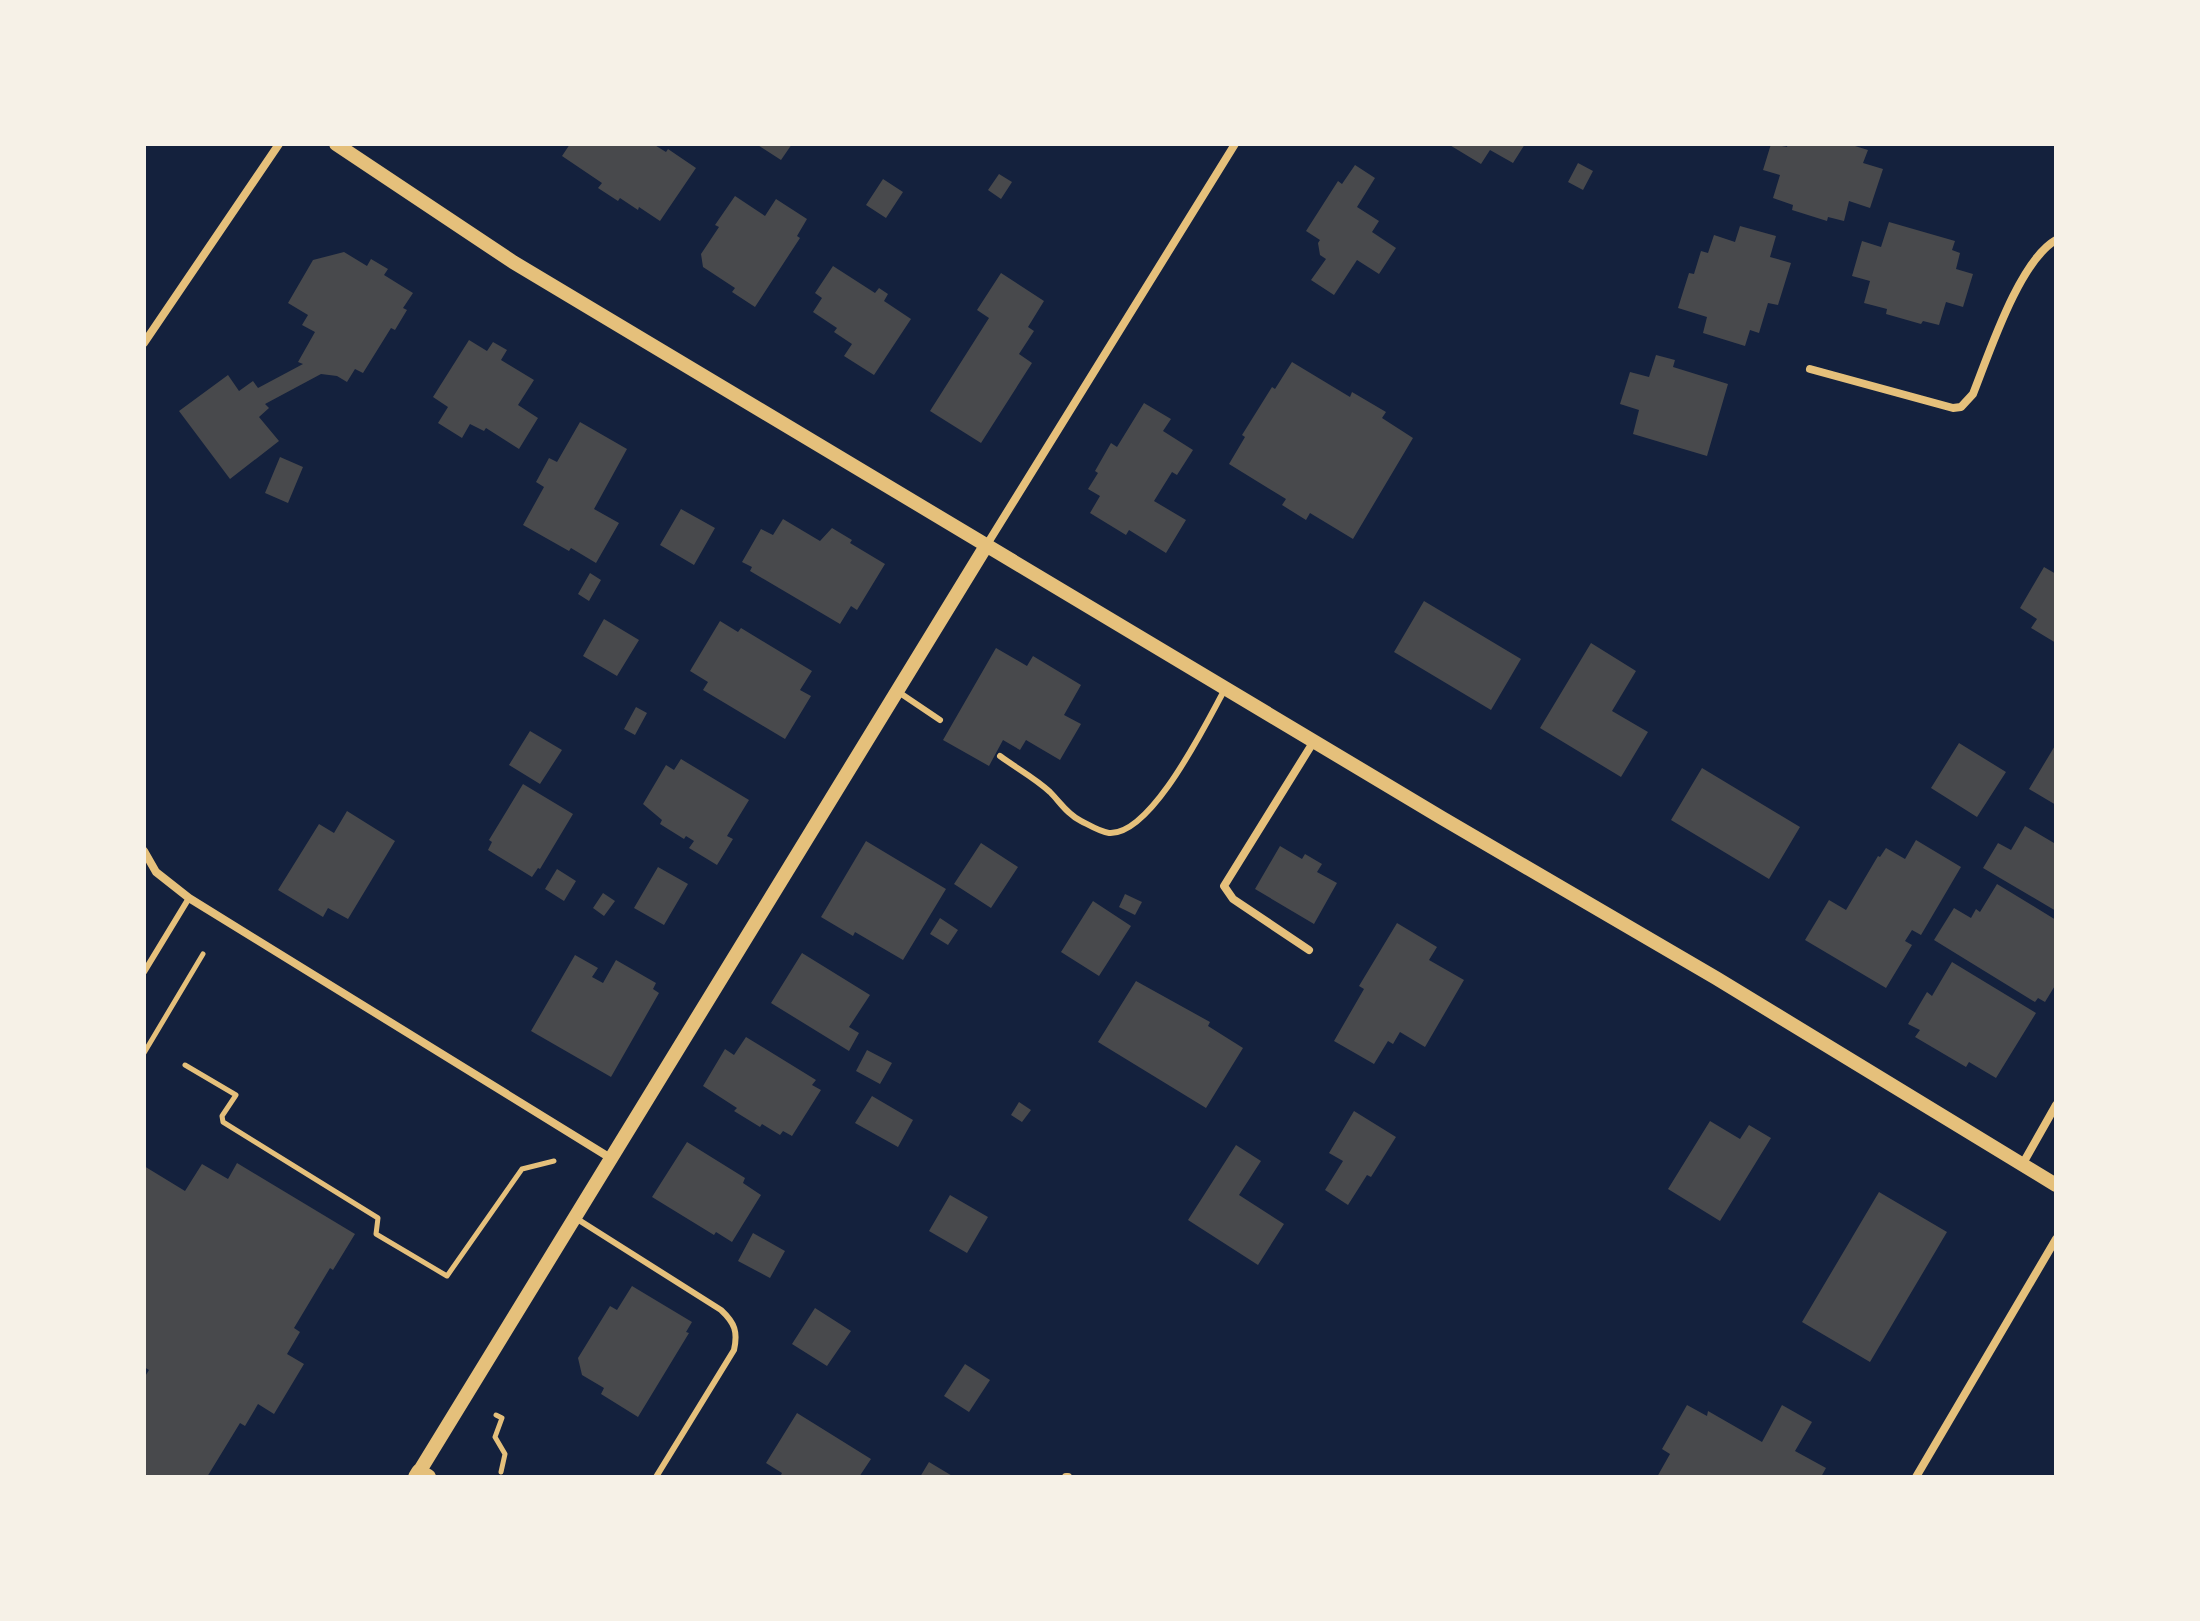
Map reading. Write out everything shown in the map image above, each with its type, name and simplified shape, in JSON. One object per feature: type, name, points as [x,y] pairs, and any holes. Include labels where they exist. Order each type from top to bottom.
[{"type":"street","points":[[144,343],[279,144]]},
{"type":"street","points":[[336,144],[513,262],[2056,1185]]},
{"type":"street","points":[[421,1475],[574,1217],[1235,144]]},
{"type":"street","points":[[1810,369],[1953,408],[1961,407],[1973,394],[2022,280],[2035,259],[2056,240]]},
{"type":"street","points":[[1309,950],[1233,899],[1224,886],[1314,741]]},
{"type":"street","points":[[144,851],[156,872],[189,898],[612,1159]]},
{"type":"street","points":[[2022,1165],[2056,1105]]},
{"type":"street","points":[[1916,1477],[2056,1239]]},
{"type":"lane","points":[[1000,756],[1038,782],[1078,819],[1110,833],[1120,831],[1131,825],[1161,797],[1190,753],[1225,689]]},
{"type":"lane","points":[[896,691],[940,720]]},
{"type":"lane","points":[[144,972],[189,898]]},
{"type":"lane","points":[[574,1217],[721,1310],[736,1330],[734,1350],[656,1477]]},
{"type":"path","points":[[144,1053],[203,954]]},
{"type":"path","points":[[185,1065],[236,1095],[222,1116],[223,1122],[378,1218],[376,1234],[447,1276],[522,1169],[554,1161]]},
{"type":"path","points":[[496,1415],[502,1418],[495,1437],[505,1454],[501,1472]]},
{"type":"building","points":[[570,144],[653,144],[666,152],[668,149],[696,168],[660,221],[639,207],[638,210],[620,198],[618,201],[598,188],[602,183],[562,156]]},
{"type":"building","points":[[756,144],[792,144],[781,160]]},
{"type":"building","points":[[1448,144],[1525,144],[1513,163],[1490,150],[1481,164]]},
{"type":"building","points":[[1771,144],[1787,147],[1788,144],[1856,144],[1868,150],[1863,163],[1883,169],[1870,208],[1849,201],[1844,221],[1828,217],[1827,221],[1792,210],[1793,205],[1773,198],[1780,175],[1763,170]]},
{"type":"building","points":[[1578,163],[1593,171],[1583,190],[1568,182]]},
{"type":"building","points":[[1355,165],[1375,178],[1357,207],[1379,221],[1372,232],[1396,248],[1379,274],[1357,260],[1334,295],[1311,280],[1326,259],[1320,255],[1320,240],[1306,231],[1338,181],[1342,184]]},
{"type":"building","points":[[999,174],[1012,182],[1001,199],[988,190]]},
{"type":"building","points":[[883,179],[903,192],[886,218],[866,205]]},
{"type":"building","points":[[735,196],[765,216],[776,199],[807,219],[797,236],[800,238],[755,307],[732,292],[735,288],[703,267],[701,254],[719,227],[715,225]]},
{"type":"building","points":[[1889,222],[1955,241],[1952,250],[1960,253],[1956,269],[1973,274],[1963,307],[1946,302],[1939,325],[1923,321],[1921,324],[1886,314],[1887,309],[1864,303],[1870,281],[1852,276],[1862,241],[1881,247]]},
{"type":"building","points":[[1740,226],[1776,236],[1770,257],[1791,263],[1778,305],[1768,303],[1759,333],[1750,330],[1745,346],[1703,333],[1707,317],[1678,308],[1689,273],[1694,274],[1701,251],[1708,253],[1714,235],[1735,242]]},
{"type":"building","points":[[344,252],[367,266],[371,259],[388,269],[384,275],[413,293],[403,308],[407,310],[395,330],[391,328],[363,373],[355,369],[347,382],[337,376],[321,374],[265,404],[269,408],[259,417],[279,441],[230,479],[179,411],[228,375],[239,391],[253,381],[258,388],[303,364],[298,362],[315,332],[302,325],[308,315],[288,303],[313,260]]},
{"type":"building","points":[[833,266],[875,293],[879,288],[888,294],[884,301],[911,319],[874,375],[844,356],[852,344],[834,332],[837,328],[813,312],[822,298],[815,293]]},
{"type":"building","points":[[1001,273],[1044,301],[1028,327],[1034,331],[1019,354],[1032,363],[981,443],[930,411],[989,318],[977,310]]},
{"type":"building","points":[[469,340],[487,351],[493,342],[507,350],[501,360],[534,380],[518,405],[538,418],[519,449],[486,428],[484,431],[470,424],[462,438],[438,423],[448,407],[433,397]]},
{"type":"building","points":[[1656,355],[1675,360],[1673,367],[1728,384],[1707,456],[1633,434],[1639,410],[1620,404],[1630,372],[1649,377]]},
{"type":"building","points":[[1292,362],[1350,397],[1352,392],[1386,412],[1382,418],[1413,438],[1353,539],[1310,513],[1306,520],[1282,505],[1286,499],[1229,464],[1245,437],[1242,435]]},
{"type":"building","points":[[1144,403],[1171,419],[1163,431],[1193,450],[1177,475],[1172,472],[1154,501],[1186,520],[1166,553],[1129,530],[1126,535],[1090,513],[1100,496],[1088,489],[1098,473],[1095,471],[1111,443],[1117,447]]},
{"type":"building","points":[[580,422],[627,449],[594,509],[619,523],[596,563],[523,525],[544,487],[536,482],[549,458],[557,462]]},
{"type":"building","points":[[280,457],[303,467],[288,503],[265,493]]},
{"type":"building","points":[[681,509],[715,528],[694,565],[660,545]]},
{"type":"building","points":[[783,519],[820,541],[832,528],[885,564],[857,610],[851,606],[840,624],[750,571],[752,567],[742,562],[761,529],[773,535]]},
{"type":"building","points":[[2044,567],[2056,574],[2056,643],[2031,628],[2037,619],[2020,608]]},
{"type":"building","points":[[590,573],[601,580],[589,601],[578,594]]},
{"type":"building","points":[[1424,601],[1521,659],[1491,710],[1394,652]]},
{"type":"building","points":[[604,619],[639,640],[617,676],[583,656]]},
{"type":"building","points":[[720,621],[738,632],[741,628],[812,671],[800,690],[811,696],[785,739],[703,690],[708,682],[690,671]]},
{"type":"building","points":[[1591,643],[1636,671],[1612,711],[1648,732],[1621,777],[1540,728]]},
{"type":"building","points":[[996,648],[1027,666],[1033,656],[1081,685],[1064,715],[1081,724],[1060,760],[1026,740],[1020,750],[1003,740],[989,766],[943,740]]},
{"type":"building","points":[[636,707],[647,713],[635,735],[624,729]]},
{"type":"building","points":[[530,731],[562,750],[540,784],[509,765]]},
{"type":"building","points":[[1959,743],[2006,772],[1977,817],[1931,788]]},
{"type":"building","points":[[2056,744],[2056,805],[2029,789]]},
{"type":"building","points":[[681,759],[749,800],[727,836],[733,839],[717,865],[689,848],[694,841],[686,836],[684,839],[660,824],[662,820],[643,804],[666,765],[674,770]]},
{"type":"building","points":[[1702,768],[1800,827],[1769,879],[1671,820]]},
{"type":"building","points":[[523,784],[573,814],[532,877],[488,850],[492,842],[489,840]]},
{"type":"building","points":[[347,811],[395,841],[348,919],[328,908],[323,917],[278,890],[319,824],[334,833]]},
{"type":"building","points":[[2025,826],[2054,843],[2056,839],[2056,911],[1983,868],[1998,843],[2011,850]]},
{"type":"building","points":[[1916,840],[1961,867],[1921,935],[1912,930],[1905,941],[1912,945],[1886,988],[1805,940],[1829,900],[1846,910],[1886,848],[1905,859]]},
{"type":"building","points":[[866,841],[946,889],[903,960],[855,932],[853,936],[821,917]]},
{"type":"building","points":[[981,843],[1018,867],[991,908],[954,884]]},
{"type":"building","points":[[1280,846],[1302,859],[1305,854],[1322,864],[1317,872],[1337,883],[1314,924],[1255,889]]},
{"type":"building","points":[[658,867],[688,884],[664,925],[634,908]]},
{"type":"building","points":[[557,869],[576,881],[564,901],[545,889]]},
{"type":"building","points":[[1997,884],[2056,920],[2056,984],[2045,1002],[2038,998],[2035,1002],[1934,940],[1954,908],[1971,918],[1976,909],[1980,912]]},
{"type":"building","points":[[603,893],[615,901],[604,916],[593,908]]},
{"type":"building","points":[[1125,894],[1142,902],[1135,915],[1119,907]]},
{"type":"building","points":[[1093,901],[1131,926],[1099,976],[1061,952]]},
{"type":"building","points":[[940,918],[958,930],[948,945],[930,934]]},
{"type":"building","points":[[1397,923],[1437,947],[1429,960],[1464,980],[1425,1047],[1400,1032],[1393,1044],[1388,1041],[1374,1064],[1334,1041],[1364,989],[1359,986]]},
{"type":"building","points":[[802,953],[870,995],[849,1027],[859,1033],[849,1051],[771,1003]]},
{"type":"building","points":[[575,955],[598,968],[592,977],[603,983],[616,960],[656,983],[653,989],[659,993],[611,1077],[531,1031]]},
{"type":"building","points":[[1952,962],[2036,1013],[1996,1078],[1969,1062],[1966,1067],[1915,1037],[1920,1030],[1908,1024],[1927,992],[1932,996]]},
{"type":"building","points":[[1136,981],[1210,1022],[1208,1026],[1243,1048],[1206,1108],[1098,1042]]},
{"type":"building","points":[[746,1037],[816,1080],[812,1085],[821,1090],[792,1136],[783,1131],[780,1135],[762,1124],[760,1127],[703,1086],[725,1049],[734,1055]]},
{"type":"building","points":[[867,1050],[892,1063],[880,1084],[856,1071]]},
{"type":"building","points":[[872,1096],[913,1120],[898,1147],[855,1123]]},
{"type":"building","points":[[1019,1102],[1031,1110],[1022,1122],[1011,1115]]},
{"type":"building","points":[[1354,1111],[1396,1137],[1371,1177],[1367,1175],[1348,1205],[1325,1190],[1343,1161],[1329,1153]]},
{"type":"building","points":[[1710,1121],[1740,1139],[1749,1125],[1771,1138],[1720,1221],[1668,1189]]},
{"type":"building","points":[[687,1142],[745,1178],[743,1183],[761,1195],[732,1242],[716,1232],[714,1235],[652,1197]]},
{"type":"building","points":[[1236,1145],[1261,1161],[1239,1195],[1284,1224],[1258,1265],[1188,1220]]},
{"type":"building","points":[[237,1163],[355,1234],[333,1270],[330,1268],[294,1328],[300,1332],[287,1354],[304,1364],[274,1414],[258,1404],[245,1426],[240,1423],[207,1477],[144,1477],[144,1378],[149,1370],[144,1367],[144,1166],[185,1191],[202,1164],[228,1179]]},
{"type":"building","points":[[1879,1192],[1947,1232],[1870,1362],[1802,1322]]},
{"type":"building","points":[[950,1195],[988,1217],[967,1253],[929,1231]]},
{"type":"building","points":[[753,1233],[785,1251],[770,1278],[738,1261]]},
{"type":"building","points":[[632,1286],[692,1322],[686,1332],[689,1333],[638,1417],[601,1394],[604,1388],[582,1375],[578,1358],[610,1306],[617,1310]]},
{"type":"building","points":[[815,1308],[851,1331],[827,1366],[792,1344]]},
{"type":"building","points":[[965,1364],[990,1380],[969,1412],[944,1396]]},
{"type":"building","points":[[1687,1405],[1707,1416],[1708,1411],[1762,1442],[1782,1405],[1812,1422],[1795,1451],[1826,1468],[1821,1477],[1657,1477],[1670,1454],[1662,1449]]},
{"type":"building","points":[[797,1413],[871,1459],[859,1477],[780,1477],[782,1473],[766,1463]]},
{"type":"building","points":[[929,1462],[954,1477],[920,1477]]}]
